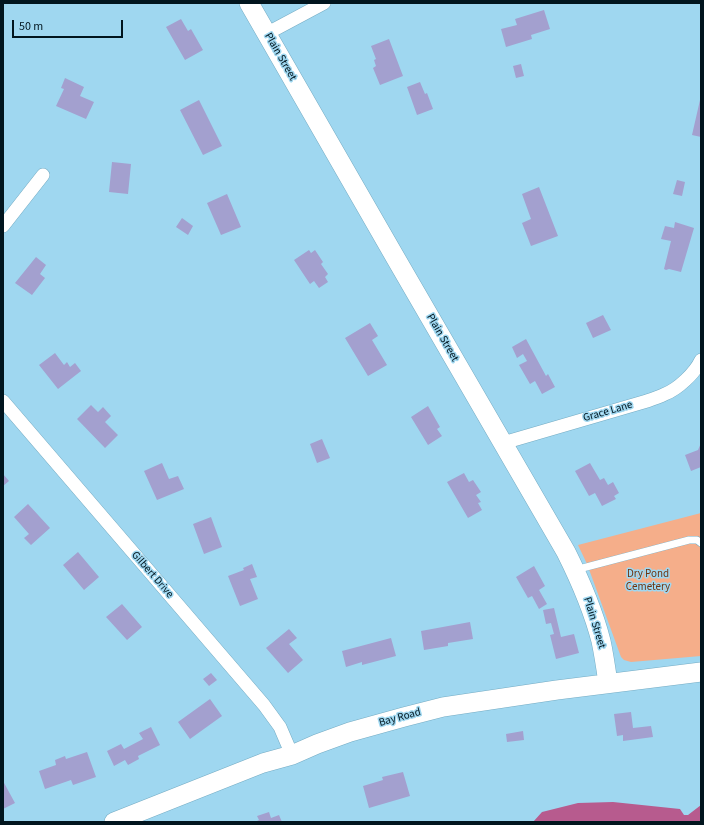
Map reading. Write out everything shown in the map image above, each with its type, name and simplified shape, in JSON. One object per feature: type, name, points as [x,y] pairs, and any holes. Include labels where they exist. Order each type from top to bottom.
[{"type":"street","name":"Plain Street","points":[[249,3],[547,517],[575,570],[597,629],[603,651],[608,683]]},
{"type":"street","points":[[266,34],[324,3]]},
{"type":"street","points":[[3,226],[43,175]]},
{"type":"street","name":"Grace Lane","points":[[503,443],[647,401],[666,394],[684,382],[699,365],[701,360]]},
{"type":"street","name":"Gilbert Drive","points":[[3,401],[264,705],[280,727],[292,755]]},
{"type":"street","name":"Bay Road","points":[[114,822],[256,766],[292,755],[350,732],[443,708],[608,683],[701,672]]},
{"type":"lane","points":[[575,570],[689,540],[697,540],[701,543]]},
{"type":"green space","name":"Dry Pond Cemetery","points":[[701,513],[701,656],[631,662],[624,660],[621,657],[587,564],[578,545]]},
{"type":"shaded area","points":[[613,802],[680,809],[684,815],[688,815],[701,805],[701,822],[533,822],[542,812],[578,803]]},
{"type":"building","points":[[544,10],[550,29],[531,35],[532,39],[506,47],[501,29],[517,25],[515,19]]},
{"type":"building","points":[[181,19],[188,31],[191,29],[203,50],[185,60],[166,27]]},
{"type":"building","points":[[389,39],[403,76],[380,85],[373,68],[376,66],[374,60],[376,59],[371,46]]},
{"type":"building","points":[[521,64],[524,76],[516,78],[513,66]]},
{"type":"building","points":[[65,78],[84,87],[80,96],[94,102],[86,119],[56,106],[64,89],[61,88]]},
{"type":"building","points":[[420,82],[425,94],[427,93],[433,109],[417,115],[407,87]]},
{"type":"building","points":[[199,100],[222,146],[203,155],[180,110]]},
{"type":"building","points":[[701,100],[701,137],[692,135]]},
{"type":"building","points":[[112,162],[131,164],[128,194],[109,192]]},
{"type":"building","points":[[677,180],[685,182],[682,196],[673,194]]},
{"type":"building","points":[[539,187],[558,236],[531,246],[522,223],[531,219],[522,194]]},
{"type":"building","points":[[227,194],[241,227],[221,235],[207,203]]},
{"type":"building","points":[[182,218],[193,226],[188,235],[176,227]]},
{"type":"building","points":[[675,222],[694,228],[681,272],[664,269],[671,241],[661,239],[665,226],[674,228]]},
{"type":"building","points":[[309,250],[311,253],[315,250],[323,262],[321,264],[328,274],[325,277],[328,282],[319,288],[314,281],[310,284],[294,260]]},
{"type":"building","points":[[36,257],[46,265],[40,274],[45,278],[32,295],[15,283]]},
{"type":"building","points":[[603,315],[611,330],[593,338],[586,323]]},
{"type":"building","points":[[370,323],[378,336],[372,340],[387,365],[368,376],[345,338]]},
{"type":"building","points":[[526,339],[546,376],[548,374],[555,387],[542,394],[535,381],[530,384],[519,365],[527,361],[523,354],[517,358],[512,347]]},
{"type":"building","points":[[55,353],[64,365],[67,362],[70,367],[75,363],[81,371],[58,389],[39,365]]},
{"type":"building","points":[[91,405],[98,412],[103,407],[111,416],[105,422],[118,435],[105,448],[77,419]]},
{"type":"building","points":[[428,406],[440,427],[437,429],[442,436],[428,445],[411,417]]},
{"type":"building","points":[[322,439],[330,458],[317,463],[310,444]]},
{"type":"building","points":[[701,443],[701,467],[691,471],[685,455],[698,450]]},
{"type":"building","points":[[162,463],[169,479],[178,476],[184,489],[157,500],[144,471]]},
{"type":"building","points":[[590,463],[600,480],[604,478],[608,485],[613,482],[619,493],[614,496],[616,499],[602,506],[595,493],[589,496],[575,471]]},
{"type":"building","points":[[464,473],[469,482],[473,480],[481,492],[476,495],[481,502],[478,503],[482,510],[468,518],[447,482]]},
{"type":"building","points":[[3,474],[9,481],[3,486]]},
{"type":"building","points":[[28,504],[50,528],[31,545],[24,538],[29,534],[14,517]]},
{"type":"building","points":[[211,517],[222,547],[204,554],[193,524]]},
{"type":"building","points":[[78,552],[99,577],[84,590],[63,565]]},
{"type":"building","points":[[252,564],[257,577],[250,579],[258,599],[240,606],[228,576],[244,570],[243,568]]},
{"type":"building","points":[[534,566],[545,586],[539,590],[547,604],[539,609],[532,596],[528,598],[516,577]]},
{"type":"building","points":[[122,604],[142,627],[127,640],[106,617]]},
{"type":"building","points":[[554,608],[561,637],[574,634],[579,653],[556,659],[550,635],[554,634],[551,623],[546,624],[543,610]]},
{"type":"building","points":[[470,622],[473,639],[448,643],[448,646],[424,650],[421,631]]},
{"type":"building","points":[[289,629],[297,638],[289,644],[303,660],[288,673],[266,648]]},
{"type":"building","points":[[391,638],[396,656],[362,665],[362,662],[346,667],[342,651]]},
{"type":"building","points":[[211,673],[217,680],[209,686],[203,679]]},
{"type":"building","points":[[210,699],[222,716],[190,739],[178,722]]},
{"type":"building","points":[[631,712],[633,728],[651,726],[653,737],[623,741],[623,735],[617,736],[614,714]]},
{"type":"building","points":[[151,727],[160,745],[138,756],[139,759],[128,765],[125,760],[114,766],[107,751],[121,744],[124,749],[143,739],[139,733]]},
{"type":"building","points":[[523,731],[524,740],[507,742],[506,734]]},
{"type":"building","points":[[87,752],[96,777],[73,785],[71,780],[45,789],[39,771],[56,765],[55,760],[65,756],[66,759]]},
{"type":"building","points":[[403,772],[410,796],[369,808],[363,786],[383,780],[382,777]]},
{"type":"building","points":[[3,781],[15,803],[3,809]]},
{"type":"building","points":[[269,812],[271,818],[279,815],[282,822],[255,822],[259,820],[257,816]]}]
